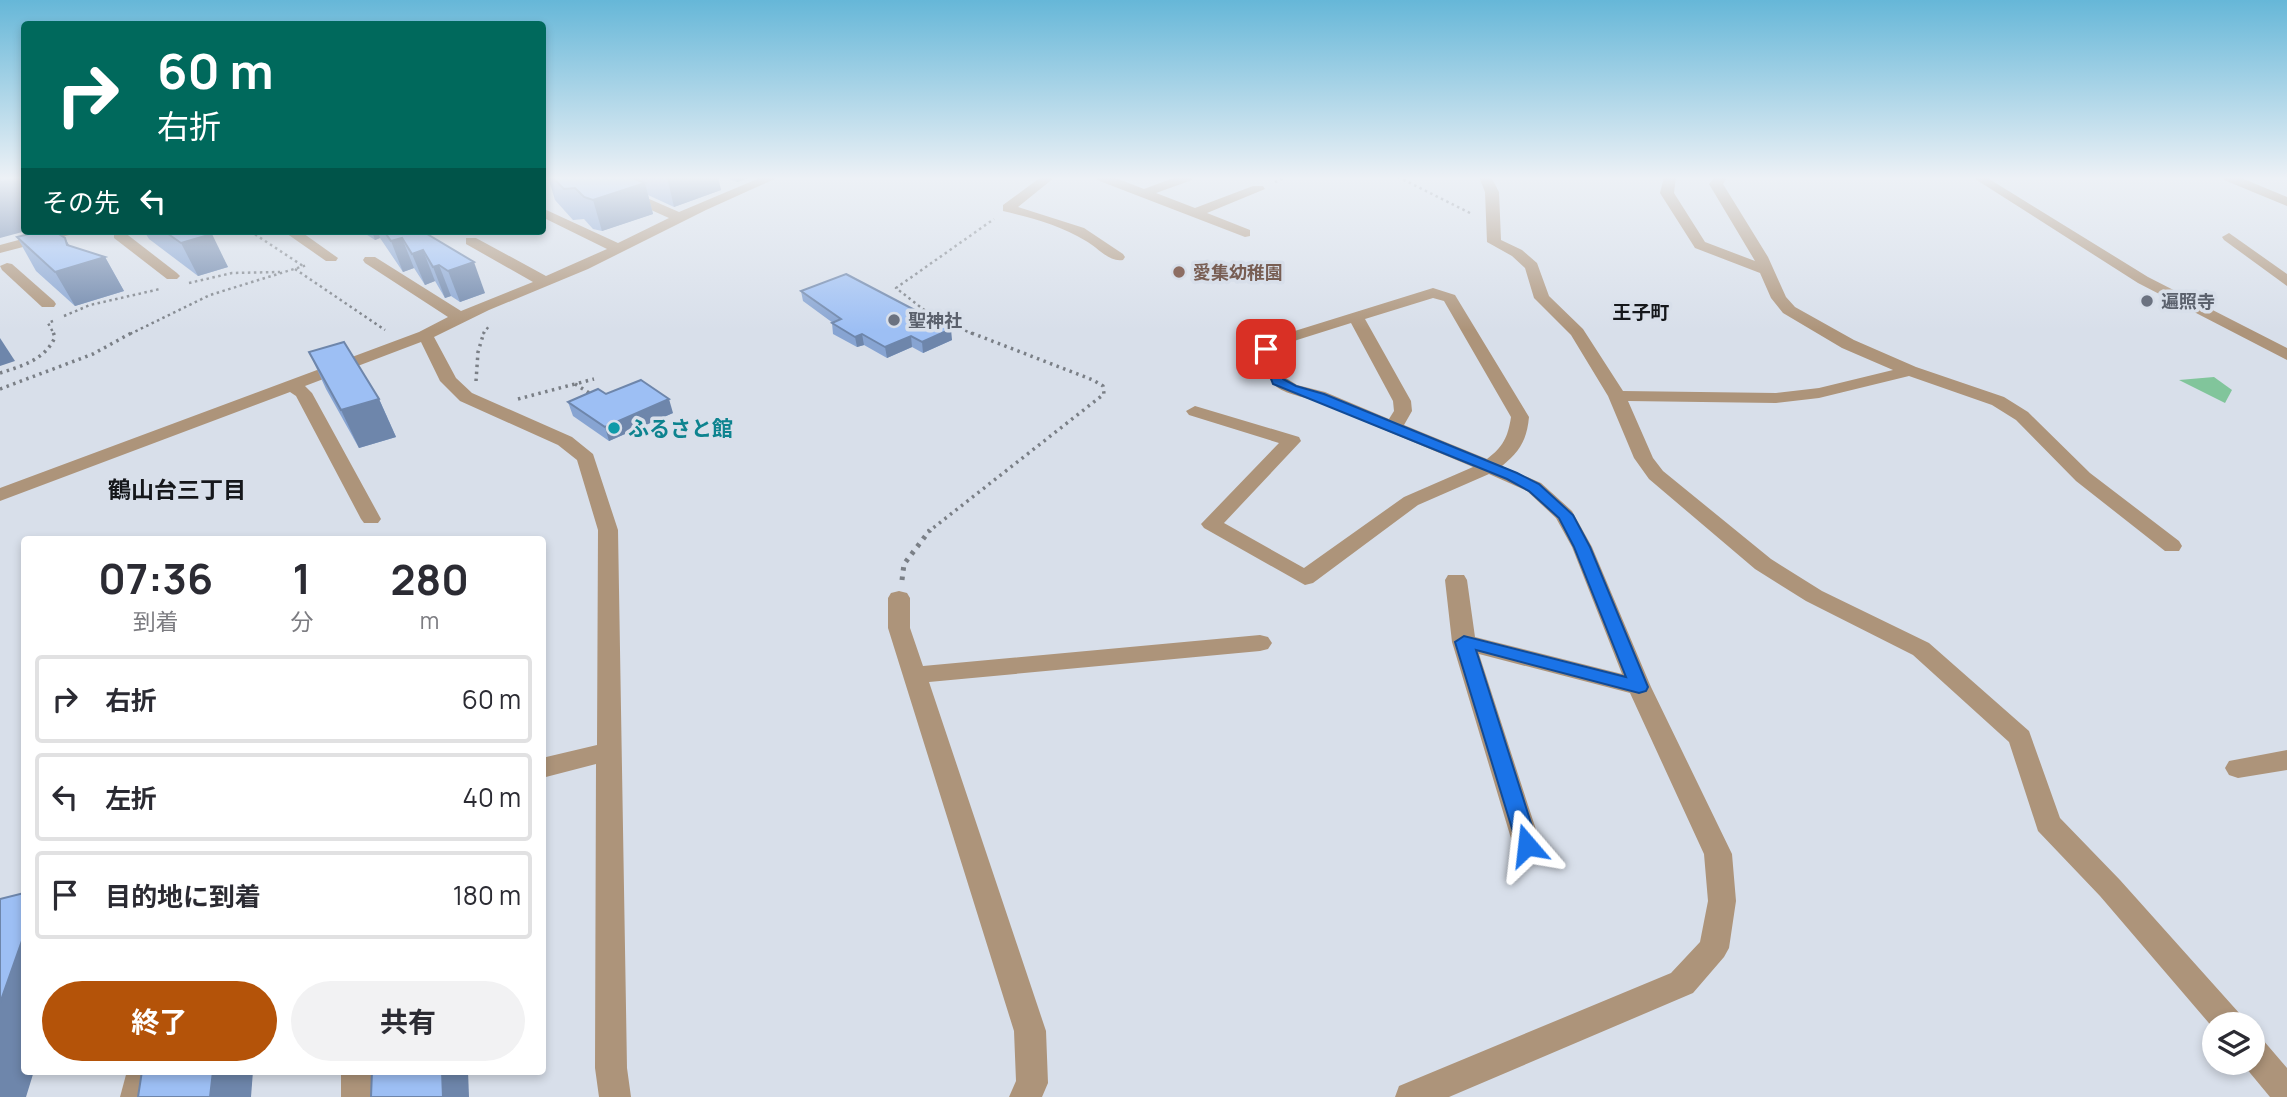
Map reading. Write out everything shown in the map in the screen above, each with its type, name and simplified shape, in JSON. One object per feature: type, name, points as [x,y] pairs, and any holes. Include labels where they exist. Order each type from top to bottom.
[{"type":"street","points":[[576,228],[619,249]]},
{"type":"street","points":[[0,495],[425,335],[661,228]]},
{"type":"street","points":[[1076,228],[1093,237],[1118,257]]},
{"type":"street","points":[[1233,228],[1245,233]]},
{"type":"street","points":[[1493,228],[1494,242],[1517,253],[1532,265],[1542,298],[1577,332],[1617,396],[1644,458],[1656,475],[1763,564],[1814,596],[1921,649],[2020,738],[2048,823],[2110,888],[2218,1012]]},
{"type":"street","points":[[1689,228],[1700,245],[1764,269]]},
{"type":"street","points":[[1743,228],[1788,310],[1848,344],[1910,371],[1998,401],[2022,416],[2083,478],[2172,546]]},
{"type":"street","points":[[2060,228],[2143,280],[2287,355]]},
{"type":"street","points":[[0,249],[53,235]]},
{"type":"street","points":[[119,235],[171,283]]},
{"type":"street","points":[[296,235],[331,258]]},
{"type":"street","points":[[2229,237],[2287,281]]},
{"type":"street","points":[[471,241],[531,276],[546,281]]},
{"type":"street","points":[[370,260],[460,317]]},
{"type":"street","points":[[7,267],[48,304]]},
{"type":"street","points":[[1195,411],[1292,442],[1211,524],[1305,578],[1411,501],[1489,467],[1508,452],[1518,435],[1520,417],[1450,298],[1433,293],[1291,337],[1266,349],[1278,381],[1489,467],[1534,487],[1565,515],[1582,547],[1639,687],[1718,854],[1722,901],[1714,948],[1682,983],[1411,1097]]},
{"type":"street","points":[[1356,317],[1402,401],[1403,411],[1392,427]]},
{"type":"street","points":[[425,335],[449,381],[466,397],[486,398],[565,441],[586,458],[608,530],[611,1068],[615,1097]]},
{"type":"street","points":[[1617,396],[1776,398],[1819,393],[1910,371]]},
{"type":"street","points":[[293,386],[303,393],[371,519]]},
{"type":"street","points":[[1456,580],[1464,642],[1527,845]]},
{"type":"street","points":[[900,598],[899,628],[1030,1031],[1032,1083],[1025,1097]]},
{"type":"street","points":[[1464,642],[1639,687]]},
{"type":"street","points":[[915,675],[1260,643]]},
{"type":"street","points":[[546,767],[609,751]]},
{"type":"street","points":[[2238,768],[2287,760]]},
{"type":"street","points":[[2265,1067],[2287,1093]]},
{"type":"street","points":[[136,1097],[142,1075]]},
{"type":"street","points":[[357,1075],[357,1097]]},
{"type":"path","points":[[900,598],[904,564],[925,534],[1104,394],[1103,386],[1093,380],[995,344],[932,316],[896,288],[980,228]]},
{"type":"path","points":[[256,235],[304,267]]},
{"type":"path","points":[[0,389],[93,354],[209,295],[331,258]]},
{"type":"path","points":[[295,269],[388,332]]},
{"type":"path","points":[[0,373],[42,355],[52,347],[55,337],[48,323],[90,305],[171,283],[232,273],[284,272]]},
{"type":"path","points":[[495,320],[483,332],[479,345],[476,382],[486,398],[594,379]]},
{"type":"path","points":[[574,384],[601,401]]},
{"type":"green space","points":[[2214,377],[2232,390],[2225,403],[2179,380]]},
{"type":"building","points":[[60,235],[65,238],[67,245],[105,257],[55,272],[17,237]]},
{"type":"building","points":[[170,235],[209,235],[181,243]]},
{"type":"building","points":[[387,235],[429,235],[474,262],[448,271],[439,265],[433,267],[423,250],[412,254],[402,238],[391,241]]},
{"type":"building","points":[[846,274],[951,329],[922,342],[911,336],[885,347],[862,334],[855,337],[832,323],[841,319],[801,291]]},
{"type":"building","points":[[344,342],[379,399],[341,410],[309,352]]},
{"type":"building","points":[[641,380],[669,399],[605,427],[568,402],[598,389],[606,394]]},
{"type":"building","points":[[21,894],[21,944],[0,1003],[0,899]]},
{"type":"building","points":[[141,1075],[213,1075],[210,1097],[138,1097]]},
{"type":"building","points":[[372,1075],[442,1075],[443,1097],[371,1097]]},
{"type":"place","name":"愛集幼稚園","points":[[1179,272]]},
{"type":"place","name":"遍照寺","points":[[2147,301]]},
{"type":"place","name":"聖神社","points":[[894,320]]},
{"type":"place","name":"ふるさと館","points":[[614,428]]},
{"type":"district","name":"王子町","points":[[1641,312]]},
{"type":"district","name":"鶴山台三丁目","points":[[177,489]]},
{"type":"route","points":[[1266,349],[1278,381],[1291,389],[1319,396],[1534,487],[1565,515],[1582,547],[1639,687],[1464,642],[1527,845]]}]
